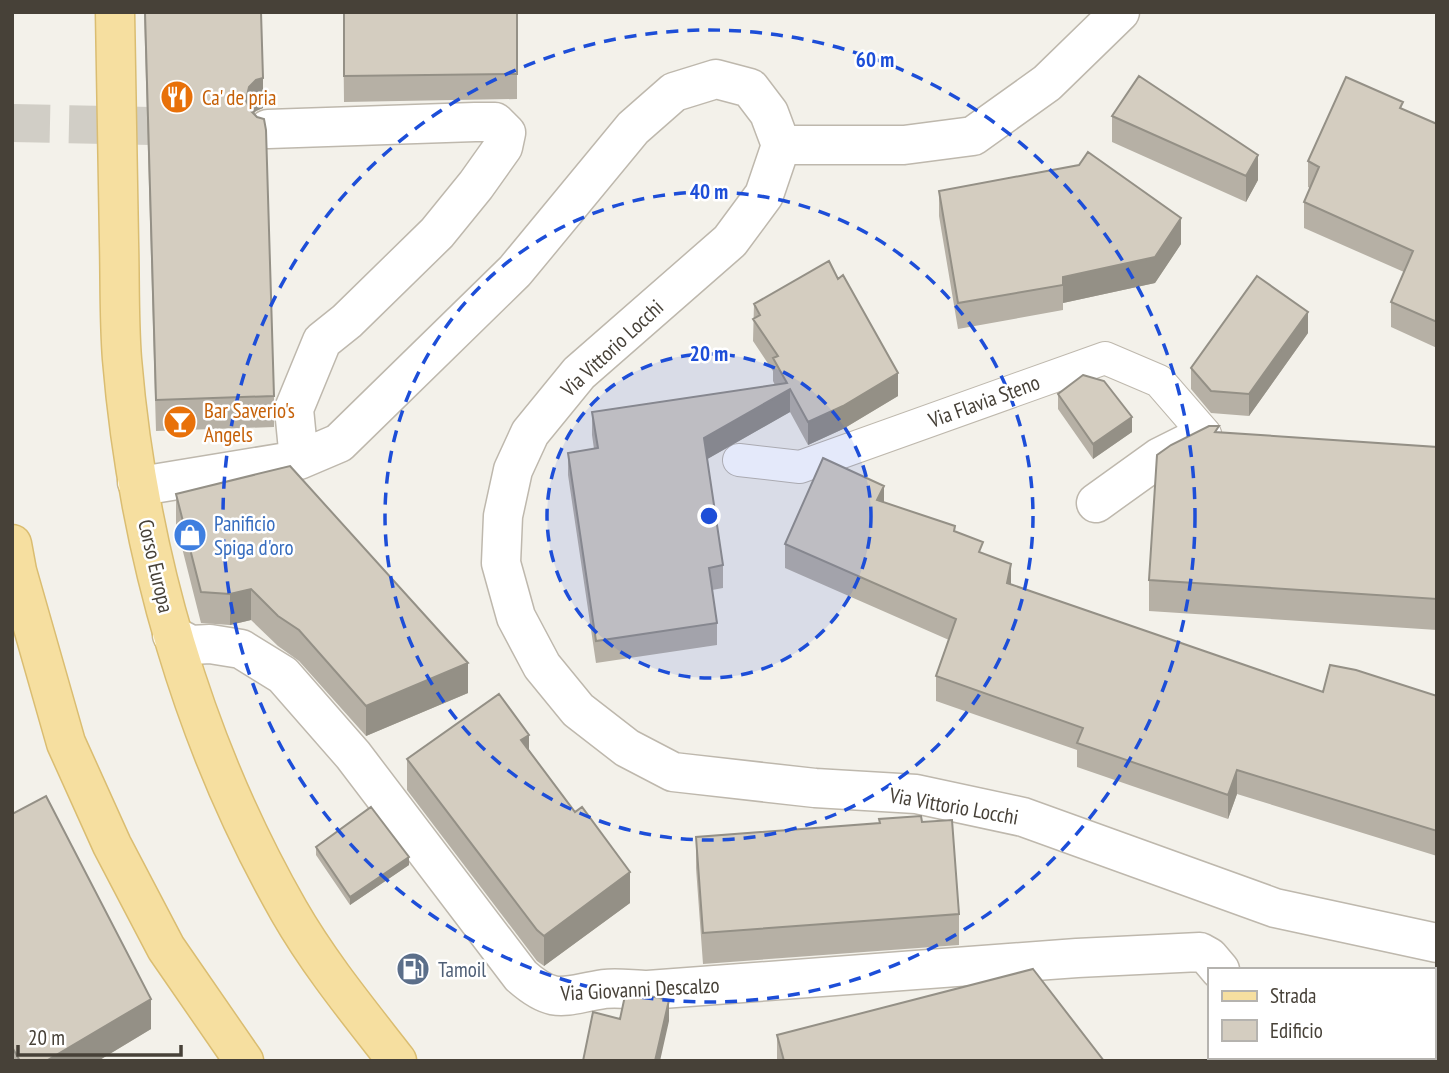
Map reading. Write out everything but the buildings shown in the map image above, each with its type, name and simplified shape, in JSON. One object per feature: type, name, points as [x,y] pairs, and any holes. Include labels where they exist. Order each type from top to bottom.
[{"type":"main road","name":"Corso Europa","points":[[115,12],[122,358],[137,482],[153,565],[172,635],[215,754],[261,859],[290,914],[328,973],[397,1061]]},
{"type":"main road","points":[[12,544],[42,663],[66,743],[83,781],[112,845],[166,948],[244,1061]]},
{"type":"street","points":[[137,482],[153,484],[299,460],[339,443],[368,418],[515,271],[634,128],[674,92],[716,79],[750,88],[769,113],[781,145],[904,145],[973,136],[1047,83],[1120,12]]},
{"type":"street","points":[[268,129],[495,122],[506,133],[503,147],[437,233],[347,321],[322,341],[294,409],[299,460]]},
{"type":"street","name":"Via Vittorio Locchi","points":[[781,145],[764,195],[730,241],[579,373],[530,433],[513,470],[503,516],[501,563],[516,617],[542,666],[578,710],[627,748],[673,772],[815,788],[916,794],[1023,817],[1275,908],[1437,943]]},
{"type":"street","name":"Via Flavia Steno","points":[[739,460],[800,467],[1104,358],[1159,381],[1205,434]]},
{"type":"street","points":[[1096,503],[1160,457],[1205,434],[1244,437]]},
{"type":"street","name":"Via Giovanni Descalzo","points":[[172,635],[191,645],[210,644],[241,649],[283,675],[353,755],[521,976],[540,993],[567,997],[607,989],[649,990],[1077,958],[1200,952],[1209,957],[1218,968]]},
{"type":"tunnel","points":[[12,123],[199,127]]},
{"type":"place","name":"Ca' de pria","points":[[177,97]]},
{"type":"place","name":"Bar Saverio's Angels","points":[[180,422]]},
{"type":"place","name":"Panificio Spiga d'oro","points":[[190,535]]},
{"type":"place","name":"Tamoil","points":[[413,969]]}]
